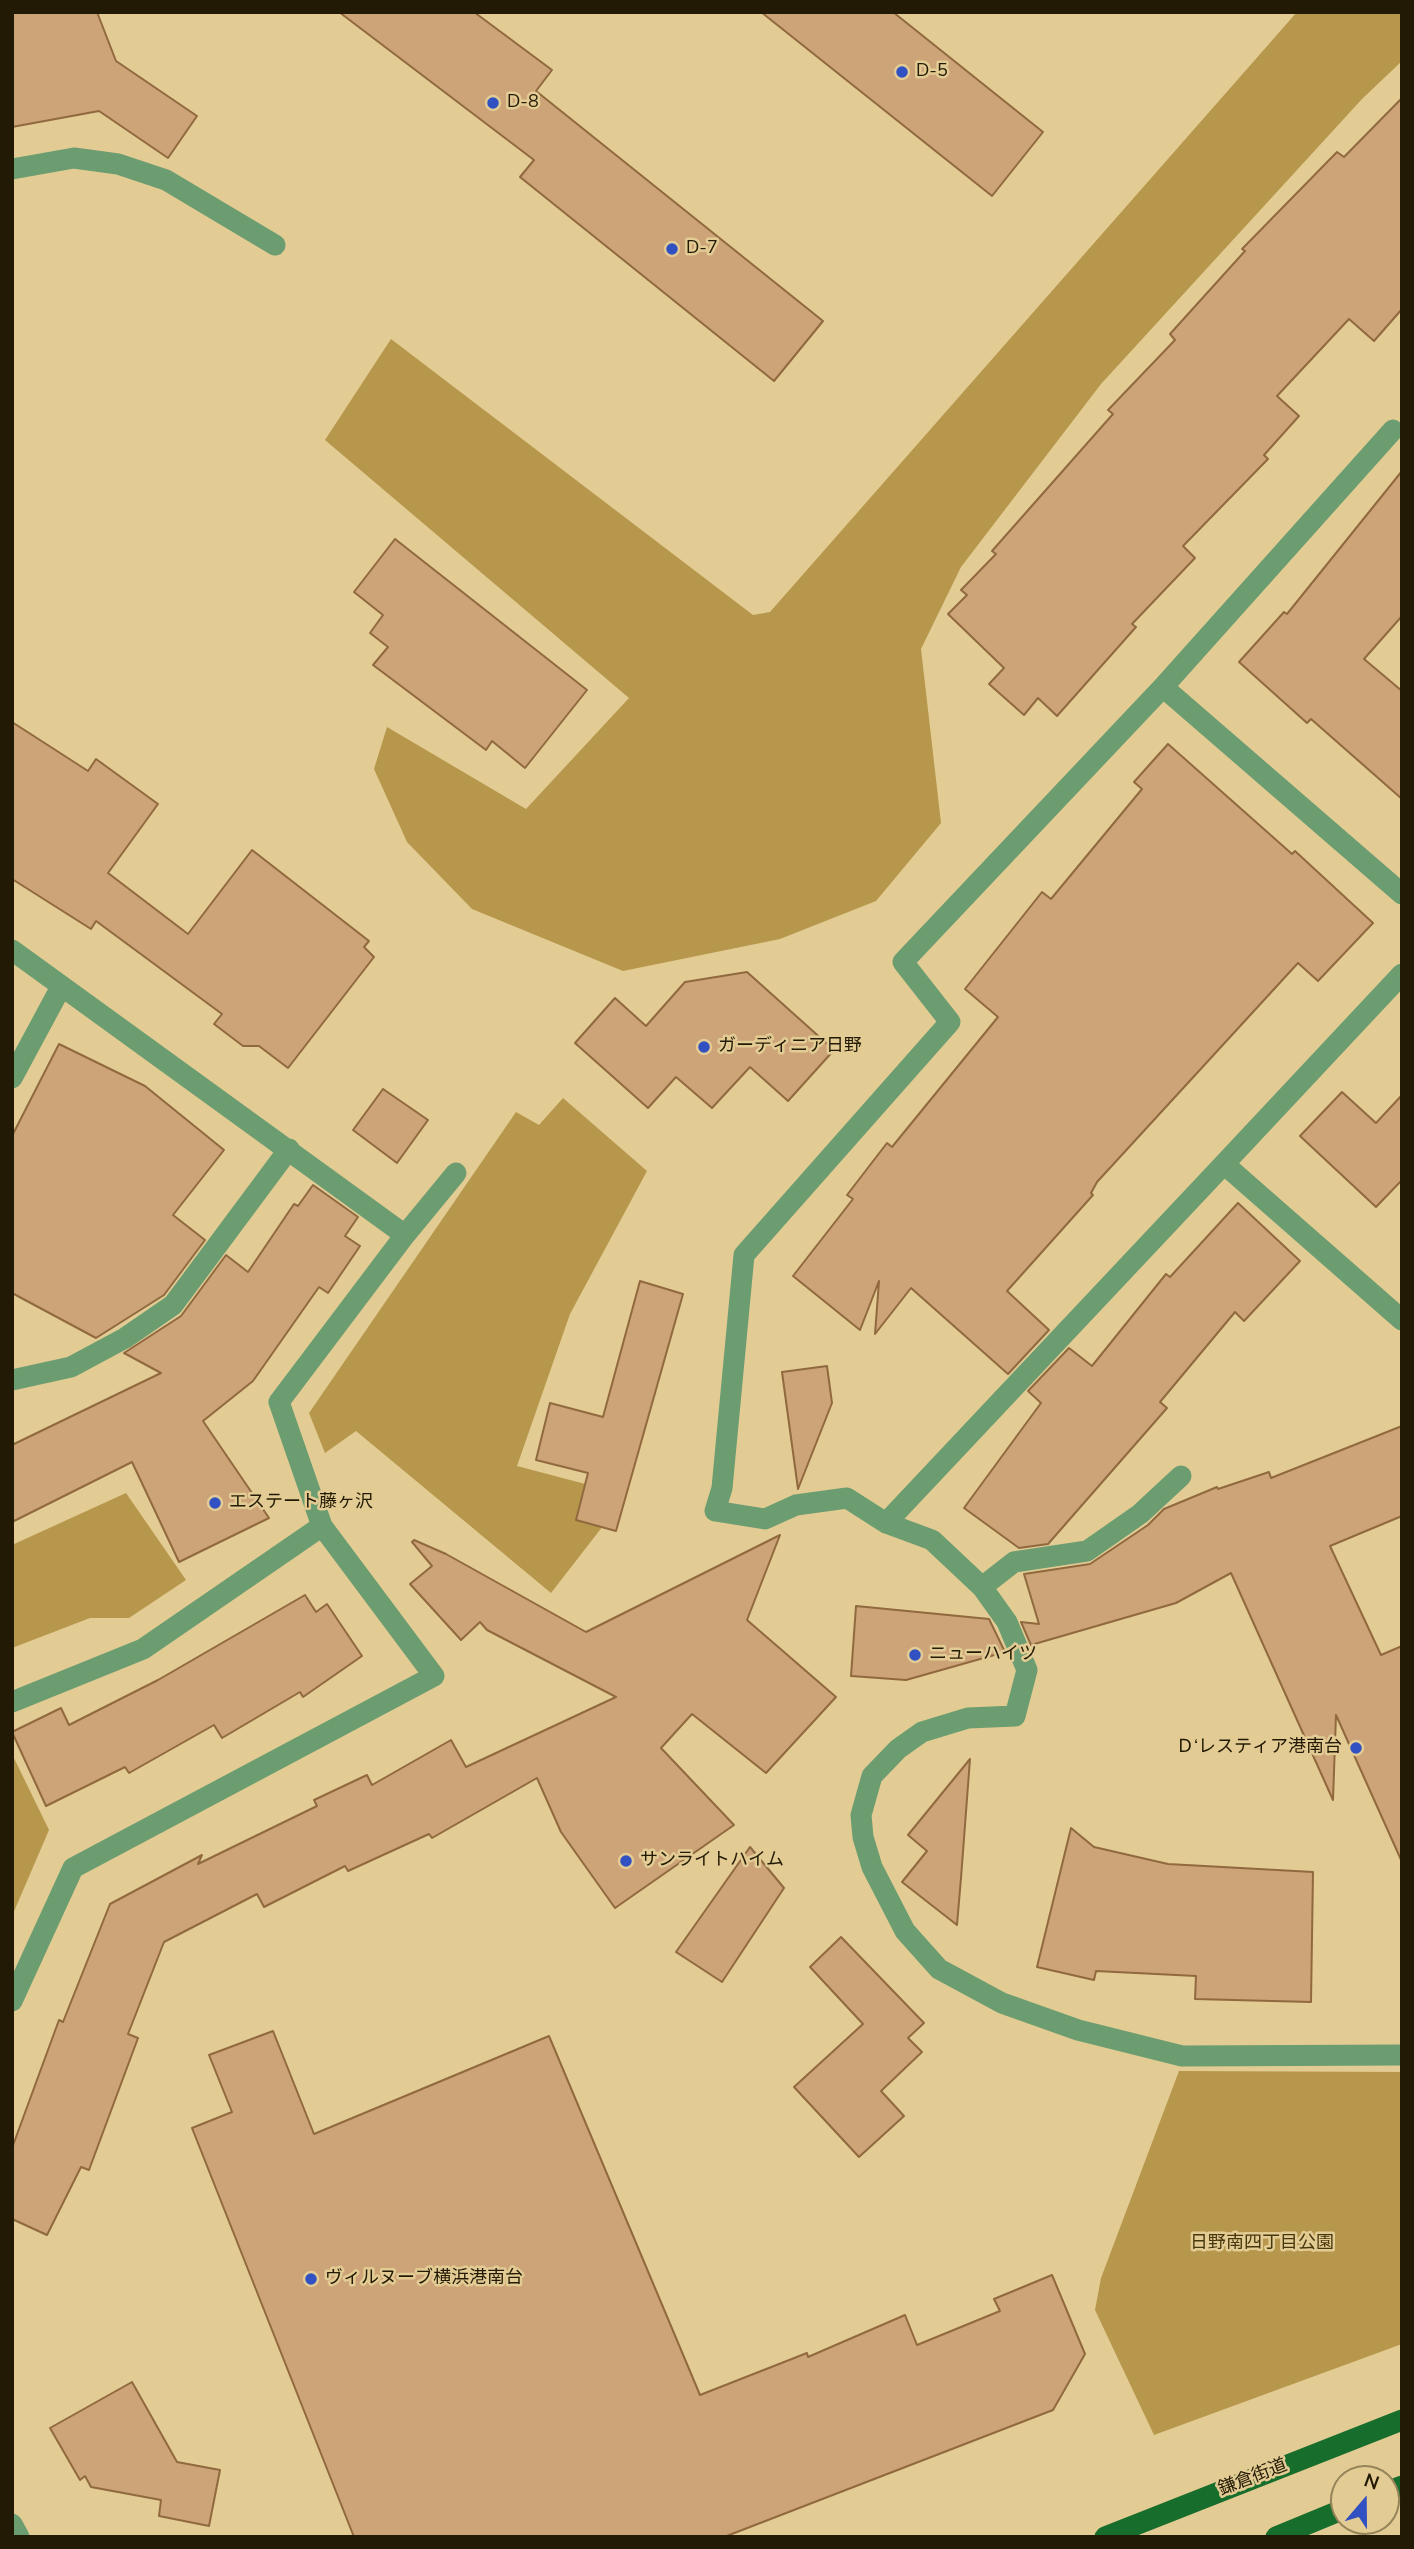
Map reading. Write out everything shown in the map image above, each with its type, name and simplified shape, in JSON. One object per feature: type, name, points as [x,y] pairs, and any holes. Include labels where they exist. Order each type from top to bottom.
[{"type":"main road","name":"鎌倉街道","points":[[1105,2537],[1402,2420]]},
{"type":"main road","points":[[1276,2537],[1330,2515]]},
{"type":"street","points":[[12,169],[74,158],[118,164],[166,180],[275,246]]},
{"type":"street","points":[[1399,429],[1163,687],[902,962],[950,1022],[744,1255],[722,1488],[715,1511],[765,1519],[796,1505],[847,1498],[886,1523],[932,1540],[982,1587],[1007,1622],[1027,1670],[1015,1716],[968,1718],[922,1731],[898,1749],[872,1776],[861,1815],[863,1838],[872,1867],[905,1931],[939,1969],[1002,2003],[1078,2030],[1182,2056],[1402,2055]]},
{"type":"street","points":[[1163,687],[1402,894]]},
{"type":"street","points":[[12,950],[405,1235]]},
{"type":"street","points":[[886,1523],[1402,974]]},
{"type":"street","points":[[12,1078],[61,987]]},
{"type":"street","points":[[12,1380],[71,1367],[125,1338],[173,1306],[289,1149]]},
{"type":"street","points":[[1224,1164],[1402,1320]]},
{"type":"street","points":[[12,2001],[73,1868],[434,1676],[322,1526],[279,1402],[405,1235],[456,1173]]},
{"type":"street","points":[[982,1587],[1014,1562],[1087,1550],[1140,1514],[1181,1476]]},
{"type":"street","points":[[12,1702],[144,1649],[322,1526]]},
{"type":"street","points":[[12,2524],[19,2537]]},
{"type":"green space","points":[[1297,12],[1402,12],[1402,61],[1362,99],[1101,384],[961,567],[921,649],[941,823],[876,901],[780,939],[623,971],[472,909],[407,842],[374,769],[387,727],[526,809],[629,698],[325,440],[391,339],[753,615],[770,612]]},
{"type":"green space","points":[[563,1098],[647,1171],[570,1314],[517,1466],[627,1495],[551,1593],[356,1431],[325,1453],[309,1413],[516,1112],[539,1125]]},
{"type":"green space","points":[[126,1493],[186,1580],[129,1618],[90,1618],[12,1648],[12,1545]]},
{"type":"green space","points":[[12,1754],[49,1830],[12,1916]]},
{"type":"green space","name":"日野南四丁目公園","points":[[1179,2071],[1402,2072],[1402,2344],[1154,2435],[1095,2310],[1101,2278]]},
{"type":"building","points":[[12,12],[97,12],[116,61],[197,116],[168,158],[99,111],[12,127]]},
{"type":"building","name":"D-7","points":[[339,12],[474,12],[552,70],[536,91],[823,321],[774,381],[520,177],[534,160]]},
{"type":"building","name":"D-5","points":[[761,12],[893,12],[1043,132],[992,196]]},
{"type":"building","points":[[1402,98],[1402,309],[1374,341],[1349,319],[1277,396],[1299,416],[1264,455],[1268,459],[1183,546],[1195,558],[1132,624],[1136,627],[1057,716],[1038,698],[1024,715],[989,684],[1004,668],[948,614],[967,595],[961,590],[996,554],[992,551],[1113,414],[1108,410],[1175,340],[1170,334],[1245,251],[1242,249],[1337,152],[1344,157]]},
{"type":"building","points":[[1402,471],[1402,616],[1364,659],[1402,691],[1402,799],[1311,719],[1307,723],[1239,662],[1284,612],[1287,614]]},
{"type":"building","points":[[395,539],[587,690],[525,768],[492,741],[486,750],[373,665],[388,647],[370,633],[383,615],[354,592]]},
{"type":"building","points":[[12,722],[88,771],[96,759],[158,804],[108,873],[188,934],[252,850],[369,941],[364,947],[374,957],[288,1068],[259,1046],[243,1046],[214,1024],[222,1014],[96,921],[91,929],[12,879]]},
{"type":"building","points":[[1168,744],[1292,854],[1295,851],[1373,923],[1318,981],[1298,963],[1097,1182],[1091,1193],[1093,1195],[1007,1291],[1049,1330],[1008,1374],[911,1288],[875,1334],[879,1281],[860,1330],[793,1276],[853,1199],[847,1195],[887,1143],[892,1147],[998,1017],[965,989],[1042,892],[1051,899],[1142,789],[1134,782]]},
{"type":"building","name":"ガーディニア日野","points":[[747,972],[834,1050],[788,1101],[750,1067],[712,1108],[676,1077],[648,1108],[575,1043],[615,998],[646,1026],[685,982]]},
{"type":"building","points":[[59,1044],[145,1086],[224,1150],[173,1215],[205,1240],[164,1295],[96,1338],[12,1293],[12,1136]]},
{"type":"building","points":[[383,1089],[428,1120],[397,1163],[353,1130]]},
{"type":"building","points":[[1342,1092],[1376,1123],[1402,1095],[1402,1180],[1376,1207],[1300,1136]]},
{"type":"building","points":[[313,1185],[358,1217],[345,1236],[360,1246],[328,1293],[319,1287],[253,1381],[203,1421],[269,1518],[179,1562],[132,1462],[12,1522],[12,1445],[161,1373],[124,1353],[181,1316],[226,1255],[248,1272],[294,1204],[298,1206]]},
{"type":"building","points":[[1238,1203],[1300,1261],[1244,1321],[1235,1312],[1160,1402],[1167,1408],[1048,1544],[1019,1548],[964,1508],[1041,1403],[1028,1391],[1069,1348],[1092,1366],[1166,1274],[1170,1277]]},
{"type":"building","points":[[640,1281],[683,1294],[616,1531],[576,1520],[588,1473],[536,1460],[550,1403],[603,1417]]},
{"type":"building","points":[[827,1366],[832,1403],[798,1489],[782,1372]]},
{"type":"building","points":[[1402,1426],[1402,1516],[1330,1546],[1381,1655],[1402,1646],[1402,1862],[1336,1715],[1333,1800],[1231,1573],[1176,1603],[1031,1645],[1021,1622],[1039,1624],[1024,1574],[1090,1564],[1148,1525],[1164,1509],[1217,1487],[1218,1489],[1269,1472],[1271,1478]]},
{"type":"building","points":[[780,1535],[747,1620],[836,1697],[766,1773],[692,1714],[661,1748],[734,1825],[615,1908],[561,1832],[537,1778],[432,1838],[429,1834],[348,1871],[345,1866],[264,1907],[257,1894],[164,1942],[128,2034],[138,2038],[89,2170],[81,2167],[47,2235],[12,2219],[12,2148],[59,2020],[63,2022],[110,1904],[202,1855],[198,1864],[317,1806],[314,1800],[367,1775],[372,1785],[451,1740],[466,1767],[616,1697],[487,1630],[480,1622],[461,1640],[410,1584],[432,1566],[412,1542],[414,1540],[446,1554],[586,1632]]},
{"type":"building","points":[[305,1595],[316,1612],[327,1604],[362,1656],[303,1697],[300,1692],[222,1738],[214,1725],[129,1773],[125,1767],[46,1806],[12,1732],[61,1708],[69,1725],[158,1680]]},
{"type":"building","name":"ニューハイツ","points":[[856,1606],[989,1619],[1005,1652],[906,1680],[851,1676]]},
{"type":"building","points":[[970,1759],[957,1925],[902,1882],[927,1851],[908,1835]]},
{"type":"building","points":[[1071,1828],[1094,1847],[1168,1864],[1313,1872],[1311,2002],[1195,1999],[1196,1976],[1096,1971],[1094,1980],[1037,1967]]},
{"type":"building","points":[[750,1847],[784,1888],[722,1982],[676,1952]]},
{"type":"building","points":[[841,1937],[924,2023],[908,2038],[922,2052],[881,2091],[904,2116],[859,2157],[794,2087],[863,2024],[810,1967]]},
{"type":"building","points":[[273,2031],[314,2134],[549,2036],[700,2395],[807,2353],[808,2357],[905,2315],[917,2345],[1000,2311],[994,2299],[1052,2275],[1085,2354],[1053,2410],[724,2537],[354,2537],[192,2128],[232,2112],[209,2055]]},
{"type":"building","points":[[132,2382],[177,2462],[220,2470],[209,2526],[159,2516],[161,2500],[91,2487],[85,2476],[80,2480],[50,2428]]},
{"type":"place","name":"D-5","points":[[902,72]]},
{"type":"place","name":"D-8","points":[[493,103]]},
{"type":"place","name":"D-7","points":[[672,249]]},
{"type":"place","name":"ガーディニア日野","points":[[704,1047]]},
{"type":"place","name":"エステート藤ヶ沢","points":[[215,1503]]},
{"type":"place","name":"ニューハイツ","points":[[915,1655]]},
{"type":"place","name":"Ｄ‘レスティア港南台","points":[[1356,1748]]},
{"type":"place","name":"サンライトハイム","points":[[626,1861]]},
{"type":"place","name":"ヴィルヌーブ横浜港南台","points":[[311,2279]]}]
